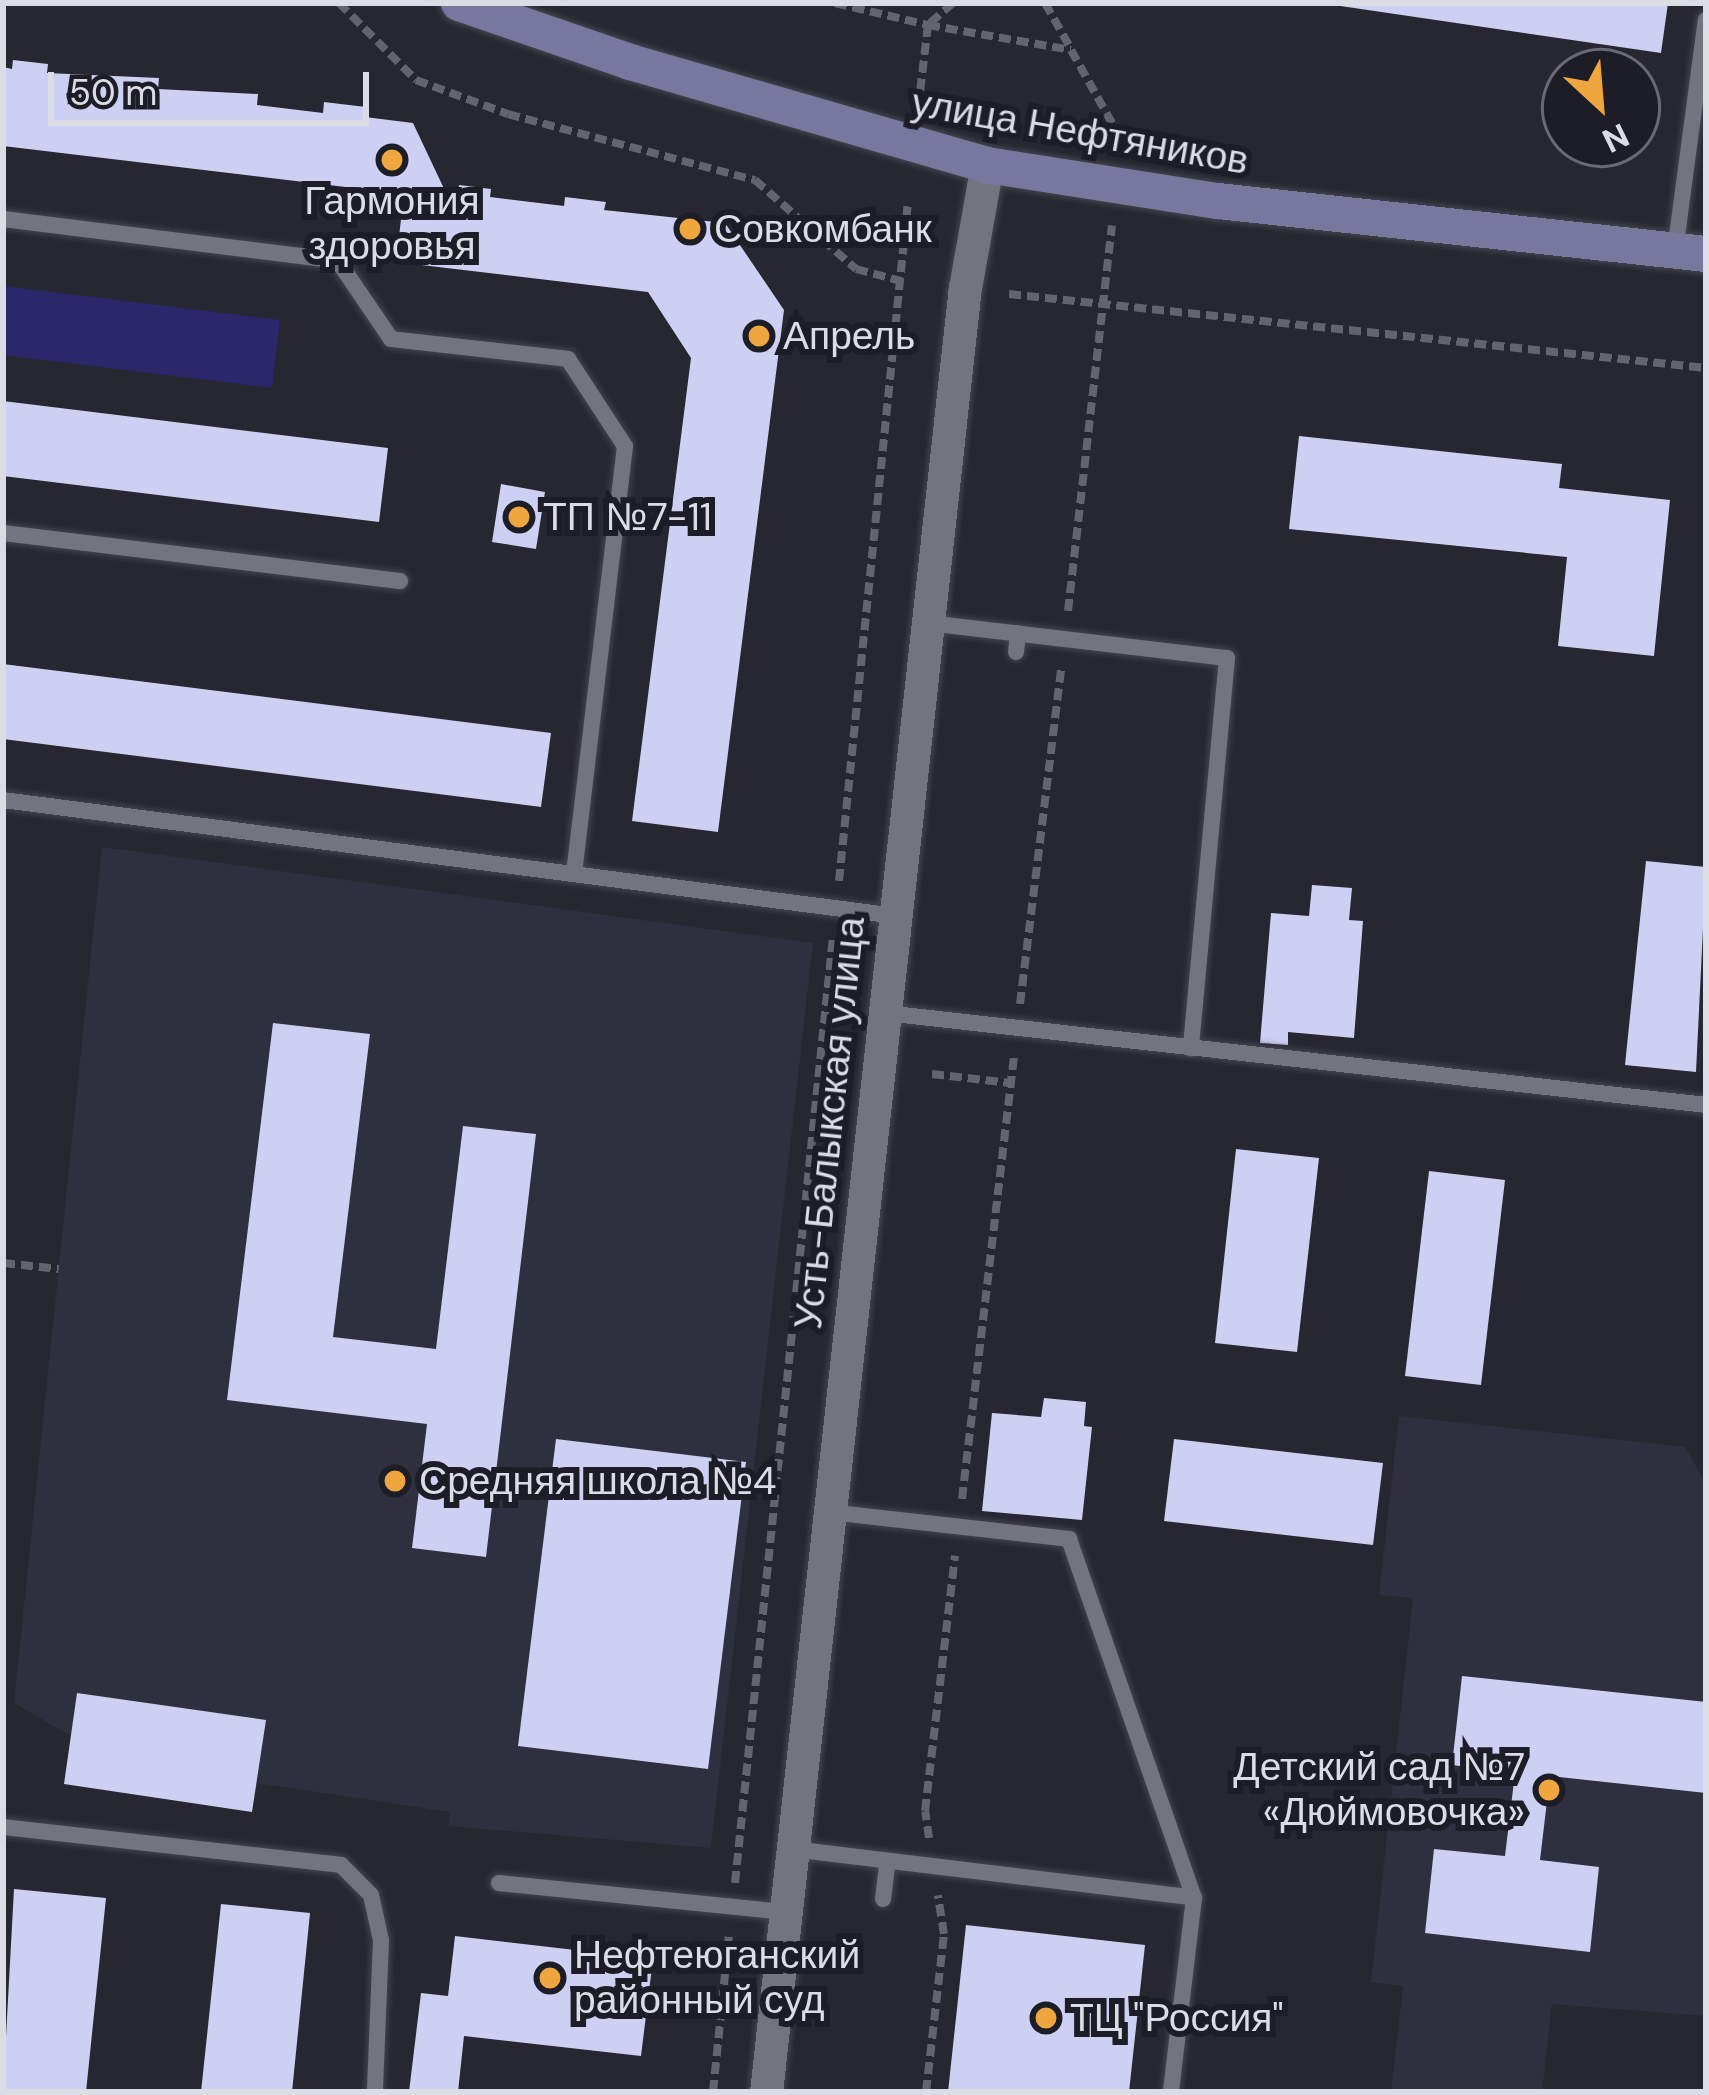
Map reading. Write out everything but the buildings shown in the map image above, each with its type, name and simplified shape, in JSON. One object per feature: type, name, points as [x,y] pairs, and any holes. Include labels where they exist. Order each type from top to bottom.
[{"type":"main road","name":"улица Нефтяников","points":[[459,3],[504,33],[986,165],[1218,201],[1690,252]]},
{"type":"street","name":"Усть-Балыкская улица","points":[[766,2092],[928,623],[986,165]]},
{"type":"lane","points":[[1690,252],[1706,20]]},
{"type":"lane","points":[[3,219],[338,260],[391,340],[568,359],[625,446],[574,871]]},
{"type":"lane","points":[[3,533],[400,581]]},
{"type":"lane","points":[[928,623],[1017,642],[1065,639],[1227,658],[1191,1048]]},
{"type":"lane","points":[[3,800],[896,916]]},
{"type":"lane","points":[[885,1013],[1706,1105]]},
{"type":"lane","points":[[830,1513],[1069,1539],[1193,1898],[1171,2092]]},
{"type":"lane","points":[[3,1827],[341,1865],[371,1895],[381,1940],[376,2092]]},
{"type":"lane","points":[[792,1849],[1193,1898]]},
{"type":"lane","points":[[884,1899],[888,1861]]},
{"type":"lane","points":[[499,1882],[786,1912]]},
{"type":"path","points":[[339,3],[416,80],[508,114],[755,180],[856,269],[901,281]]},
{"type":"path","points":[[835,3],[1072,50]]},
{"type":"path","points":[[919,100],[928,25],[953,3]]},
{"type":"path","points":[[1045,3],[1120,140]]},
{"type":"path","points":[[713,2092],[908,202]]},
{"type":"path","points":[[926,2092],[944,1934],[925,1811],[1112,225]]},
{"type":"path","points":[[1009,294],[1706,368]]},
{"type":"path","points":[[932,1074],[1010,1084]]},
{"type":"path","points":[[3,1263],[58,1269]]},
{"type":"shaded area","points":[[3,286],[280,320],[272,388],[3,355]]},
{"type":"shaded area","name":"Средняя школа №4","points":[[102,847],[813,943],[711,1848],[448,1826],[450,1812],[257,1783],[265,1720],[78,1693],[71,1736],[14,1703]]},
{"type":"shaded area","name":"Детский сад №7 «Дюймовочка»","points":[[1399,1416],[1685,1447],[1706,1484],[1706,2016],[1552,2004],[1542,2092],[1391,2092],[1403,1986],[1371,1982],[1413,1598],[1379,1595]]},
{"type":"place","name":"Гармония здоровья","points":[[392,160]]},
{"type":"place","name":"Совкомбанк","points":[[690,229]]},
{"type":"place","name":"Апрель","points":[[759,336]]},
{"type":"place","name":"ТП №7-11","points":[[519,517]]},
{"type":"place","name":"Средняя школа №4","points":[[395,1481]]},
{"type":"place","name":"Детский сад №7 «Дюймовочка»","points":[[1549,1790]]},
{"type":"place","name":"Нефтеюганский районный суд","points":[[550,1978]]},
{"type":"place","name":"ТЦ \"Россия\"","points":[[1046,2018]]}]
